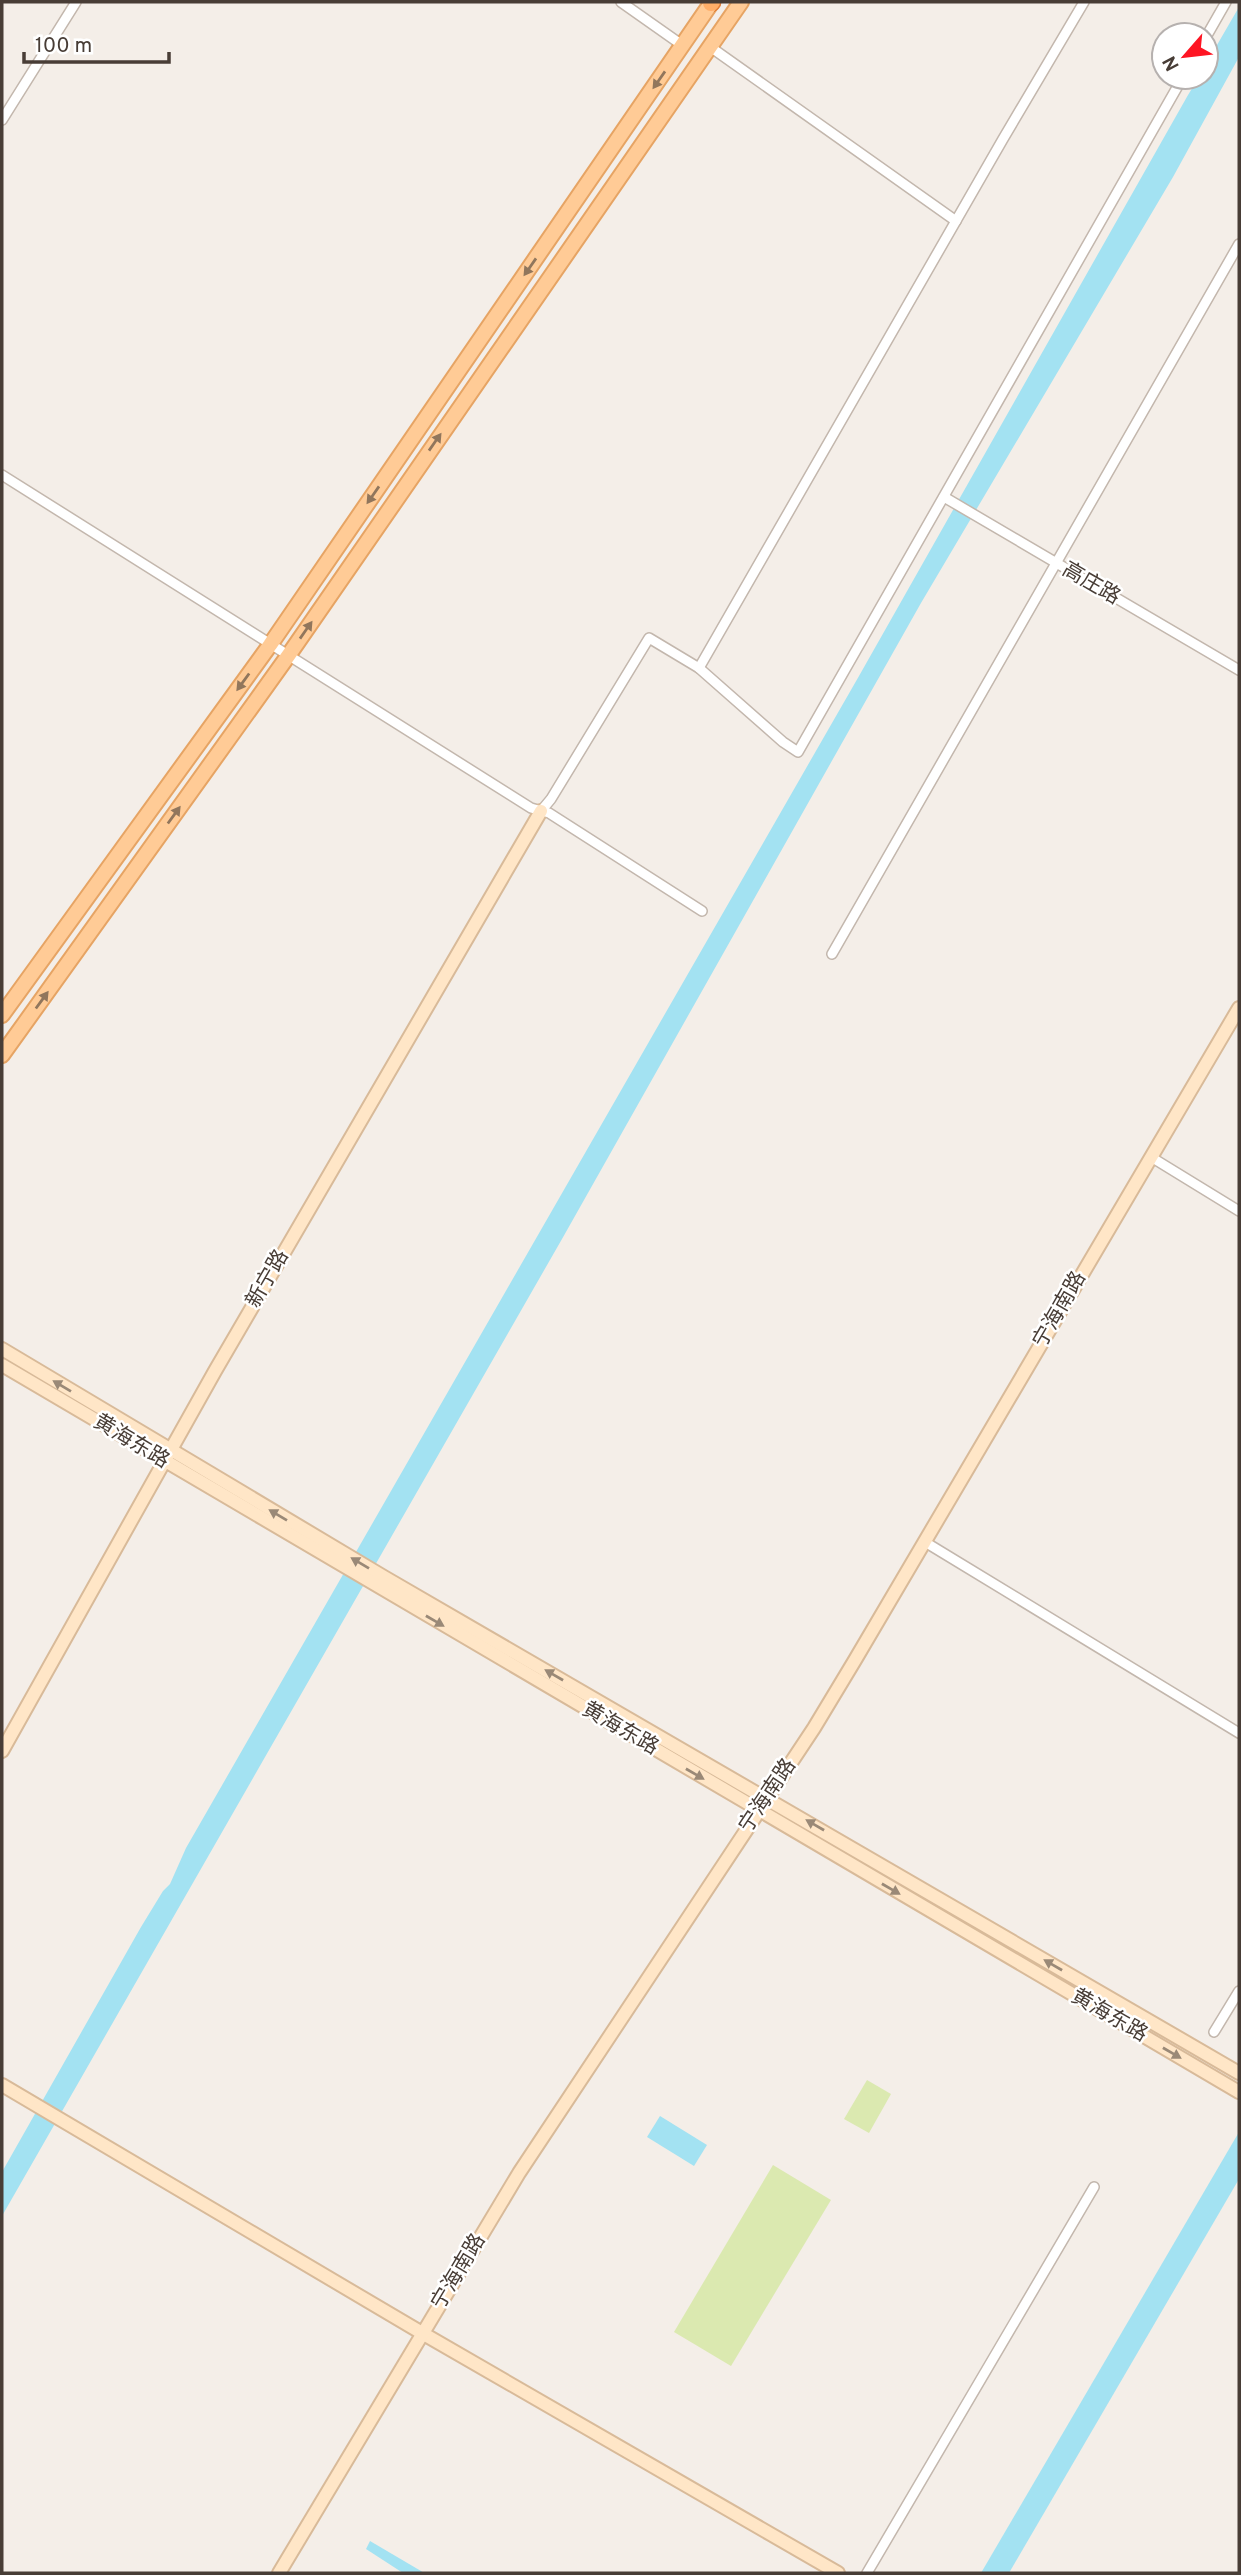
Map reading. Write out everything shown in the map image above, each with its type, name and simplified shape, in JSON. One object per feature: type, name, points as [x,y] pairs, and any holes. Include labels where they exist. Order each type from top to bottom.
[{"type":"main road","points":[[2,1015],[270,645],[712,2]]},
{"type":"main road","points":[[2,1055],[288,656],[741,2]]},
{"type":"street","points":[[2,120],[76,2]]},
{"type":"street","points":[[621,2],[682,45]]},
{"type":"street","points":[[699,668],[1084,2]]},
{"type":"street","points":[[1215,21],[1226,2]]},
{"type":"street","points":[[709,46],[956,221]]},
{"type":"street","points":[[541,811],[551,799],[649,638],[699,668],[798,752],[946,498],[1175,91]]},
{"type":"street","points":[[832,954],[1239,244]]},
{"type":"street","points":[[2,475],[531,808],[549,813],[702,911]]},
{"type":"street","name":"高庄路","points":[[946,498],[1239,670]]},
{"type":"street","name":"新宁路","points":[[2,1751],[167,1456],[541,811]]},
{"type":"street","name":"宁海南路","points":[[279,2573],[519,2173],[856,1660],[1239,1008]]},
{"type":"street","points":[[1151,1157],[1239,1210]]},
{"type":"street","name":"黄海东路","points":[[2,1349],[167,1456]]},
{"type":"street","name":"黄海东路","points":[[2,1365],[167,1456],[334,1554],[757,1811],[1239,2092]]},
{"type":"street","points":[[925,1542],[1239,1733]]},
{"type":"street","name":"黄海东路","points":[[380,1582],[766,1797],[1239,2073]]},
{"type":"street","points":[[1214,2032],[1239,1991]]},
{"type":"street","points":[[2,2085],[422,2333],[838,2573]]},
{"type":"street","points":[[867,2573],[1094,2188]]},
{"type":"green space","points":[[867,2080],[891,2094],[869,2133],[844,2119]]},
{"type":"green space","points":[[773,2165],[831,2200],[731,2366],[674,2332]]},
{"type":"water","points":[[1239,7],[1239,57],[1173,177],[921,603],[562,1239],[2,2216],[2,2172],[141,1927],[170,1884],[186,1848],[859,676],[1188,95],[1190,91],[1220,91],[1220,40]]},
{"type":"water","points":[[660,2116],[707,2145],[694,2166],[647,2137]]},
{"type":"water","points":[[1239,2132],[1239,2179],[1009,2573],[981,2573]]},
{"type":"water","points":[[370,2541],[424,2573],[403,2573],[366,2549]]}]
